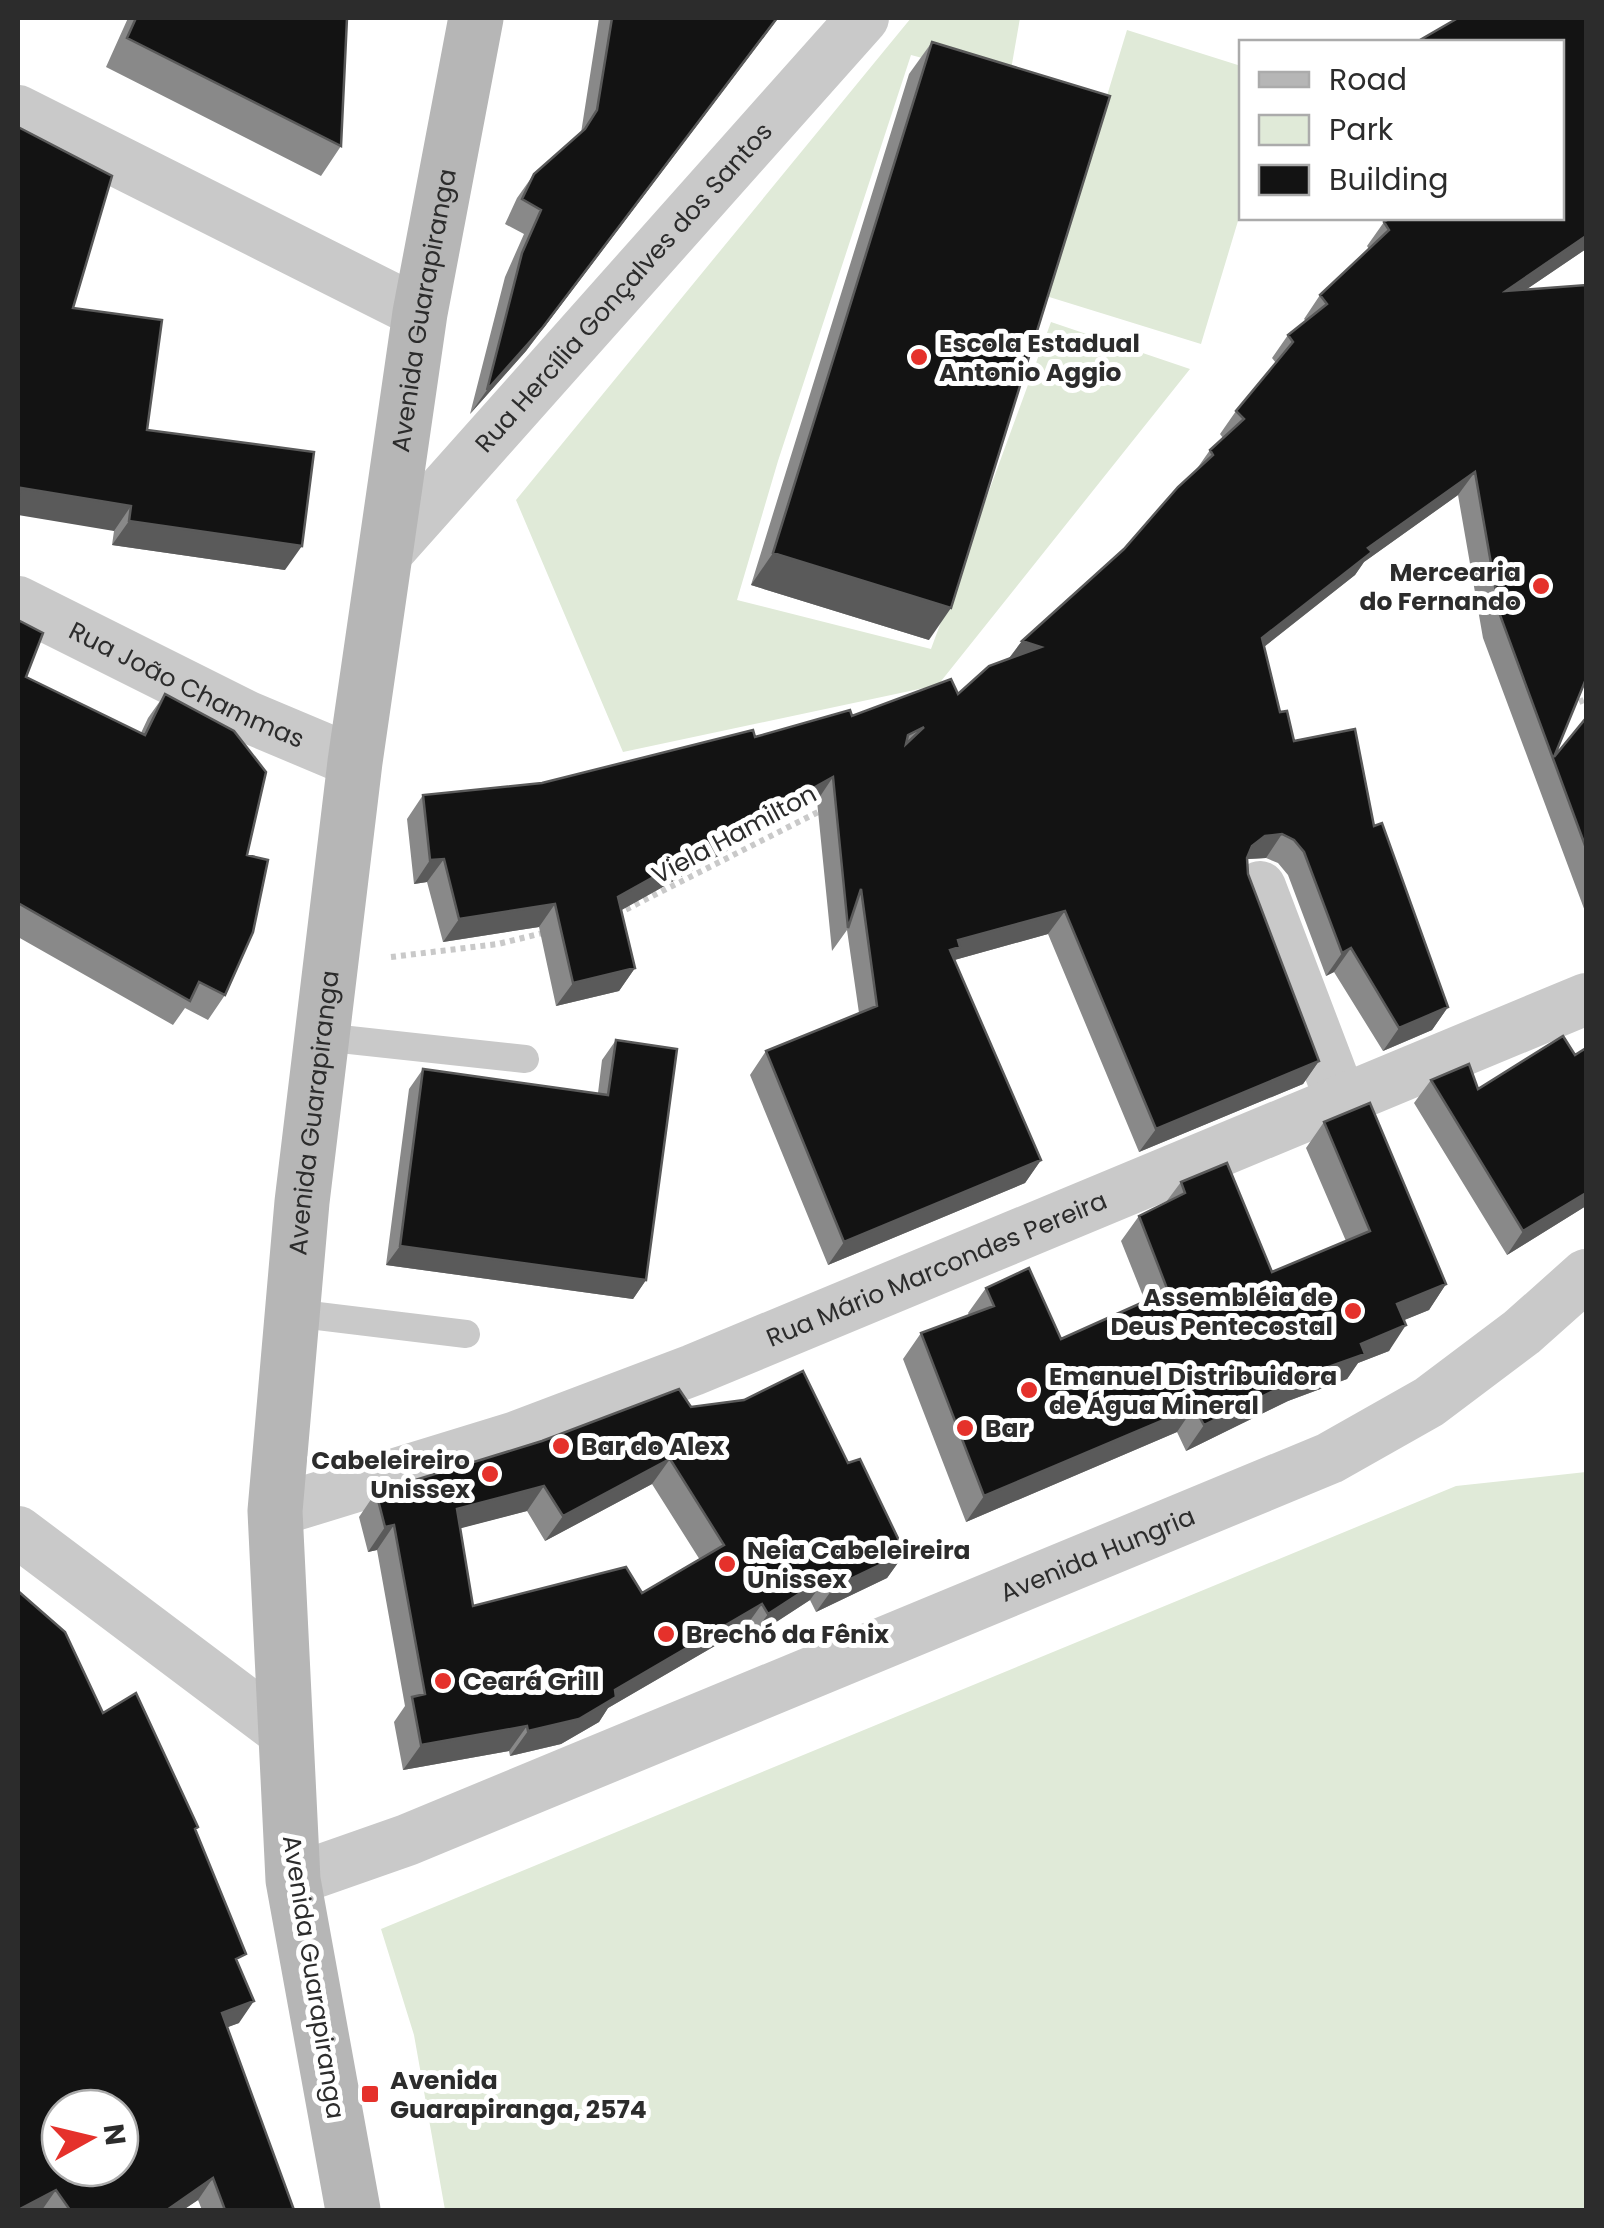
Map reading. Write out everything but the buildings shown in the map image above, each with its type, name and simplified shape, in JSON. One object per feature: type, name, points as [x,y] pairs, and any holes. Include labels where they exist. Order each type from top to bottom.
[{"type":"main road","name":"Avenida Guarapiranga","points":[[353,2210],[293,1880],[274,1511],[292,1314],[355,762],[420,313],[476,18]]},
{"type":"street","name":"Rua Hercília Gonçalves dos Santos","points":[[384,556],[863,18]]},
{"type":"street","points":[[18,110],[420,313]]},
{"type":"street","name":"Rua João Chammas","points":[[18,602],[248,716],[355,762]]},
{"type":"street","points":[[1260,887],[1341,1100]]},
{"type":"street","name":"Rua Mário Marcondes Pereira","points":[[274,1511],[516,1437],[675,1377],[1586,998]]},
{"type":"street","name":"Avenida Hungria","points":[[293,1880],[407,1840],[855,1658],[1330,1458],[1429,1402],[1522,1332],[1586,1275]]},
{"type":"street","points":[[18,1532],[284,1732]]},
{"type":"lane","points":[[322,1037],[524,1059]]},
{"type":"lane","points":[[292,1314],[466,1334]]},
{"type":"path","points":[[1568,706],[1586,700]]},
{"type":"path","name":"Viela Hamilton","points":[[607,917],[694,878],[831,806]]},
{"type":"path","points":[[330,964],[498,944],[552,930]]},
{"type":"green space","points":[[911,18],[1020,18],[1009,81],[911,55],[778,461],[737,600],[931,649],[1051,322],[1190,369],[938,685],[623,752],[516,500]]},
{"type":"green space","points":[[1127,30],[1239,65],[1239,218],[1201,344],[1046,296]]},
{"type":"green space","points":[[1586,1472],[1586,2210],[445,2210],[414,2035],[381,1929],[1456,1486]]},
{"type":"place","name":"Escola Estadual Antonio Aggio","points":[[919,357]]},
{"type":"place","name":"Mercearia do Fernando","points":[[1541,586]]},
{"type":"place","name":"Assembléia de Deus Pentecostal","points":[[1353,1311]]},
{"type":"place","name":"Emanuel Distribuidora de Água Mineral","points":[[1029,1390]]},
{"type":"place","name":"Bar","points":[[965,1428]]},
{"type":"place","name":"Bar do Alex","points":[[561,1446]]},
{"type":"place","name":"Cabeleireiro Unissex","points":[[490,1474]]},
{"type":"place","name":"Neia Cabeleireira Unissex","points":[[727,1564]]},
{"type":"place","name":"Brechó da Fênix","points":[[666,1634]]},
{"type":"place","name":"Ceará Grill","points":[[443,1681]]},
{"type":"place","name":"Avenida Guarapiranga, 2574","points":[[370,2094]]}]
